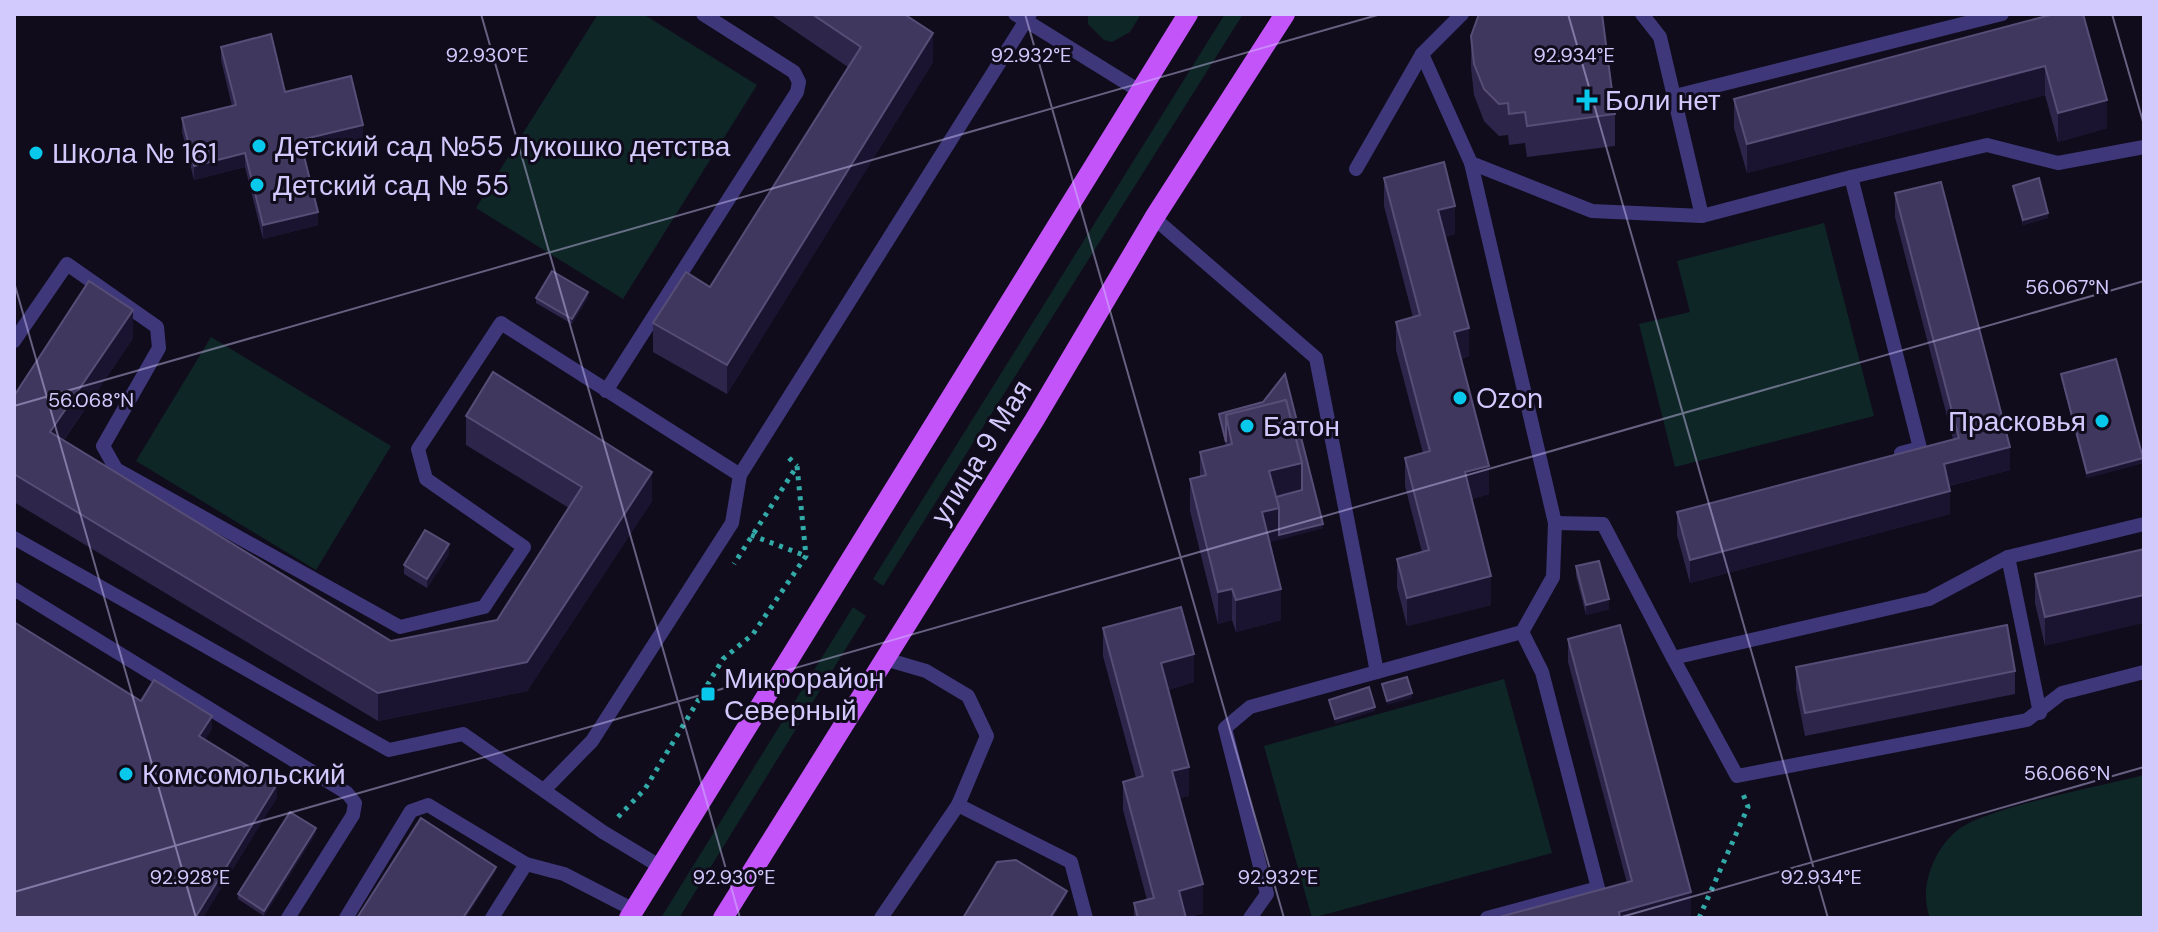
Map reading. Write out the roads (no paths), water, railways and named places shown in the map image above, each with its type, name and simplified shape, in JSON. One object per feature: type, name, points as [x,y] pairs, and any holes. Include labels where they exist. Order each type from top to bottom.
[{"type":"main road","name":"улица 9 Мая","points":[[631,914],[1188,14]]},
{"type":"main road","name":"улица 9 Мая","points":[[723,918],[1035,419],[1154,218],[1285,14]]},
{"type":"lane","points":[[606,391],[797,92],[799,82],[794,72],[703,14]]},
{"type":"lane","points":[[1356,169],[1422,54],[1462,14]]},
{"type":"lane","points":[[1675,96],[2002,14]]},
{"type":"lane","points":[[1647,15],[1660,37],[1702,216]]},
{"type":"lane","points":[[545,789],[592,741],[732,523],[740,475],[1023,16],[1141,92]]},
{"type":"lane","points":[[1250,918],[1267,894],[1225,728],[1250,707],[1522,632],[1553,577],[1555,523],[1471,163],[1422,54]]},
{"type":"lane","points":[[1471,163],[1592,211],[1702,216],[1987,145],[2058,163],[2144,147]]},
{"type":"lane","points":[[1851,177],[1920,448],[1890,456]]},
{"type":"lane","points":[[1154,218],[1316,358],[1377,672]]},
{"type":"lane","points":[[14,341],[67,264],[157,327],[159,348],[103,446],[116,469],[400,627],[484,607],[524,547],[426,479],[418,449],[501,323],[740,475]]},
{"type":"lane","points":[[1555,523],[1603,524],[1737,776],[2027,720],[2062,693],[2144,672]]},
{"type":"lane","points":[[1673,658],[1929,599],[2008,557],[2144,524]]},
{"type":"lane","points":[[14,538],[389,750],[463,734],[603,832],[661,867]]},
{"type":"lane","points":[[2008,557],[2040,713]]},
{"type":"lane","points":[[14,589],[347,793],[355,803],[353,815],[288,918]]},
{"type":"lane","points":[[1487,918],[1598,888],[1542,672],[1522,632]]},
{"type":"lane","points":[[881,918],[958,805],[987,736],[968,696],[926,671],[885,659]]},
{"type":"lane","points":[[346,918],[411,811],[428,805],[526,864],[564,874],[631,914]]},
{"type":"lane","points":[[958,805],[1071,862],[1086,918]]},
{"type":"lane","points":[[492,918],[526,864]]},
{"type":"place","name":"Боли нет","points":[[1587,100]]},
{"type":"place","name":"Детский сад №55 Лукошко детства","points":[[259,146]]},
{"type":"place","name":"Школа № 161","points":[[36,153]]},
{"type":"place","name":"Детский сад № 55","points":[[257,185]]},
{"type":"place","name":"Ozon","points":[[1460,398]]},
{"type":"place","name":"Прасковья","points":[[2102,421]]},
{"type":"place","name":"Батон","points":[[1247,426]]},
{"type":"place","name":"Микрорайон Северный","points":[[708,694]]},
{"type":"place","name":"Комсомольский","points":[[126,774]]}]
